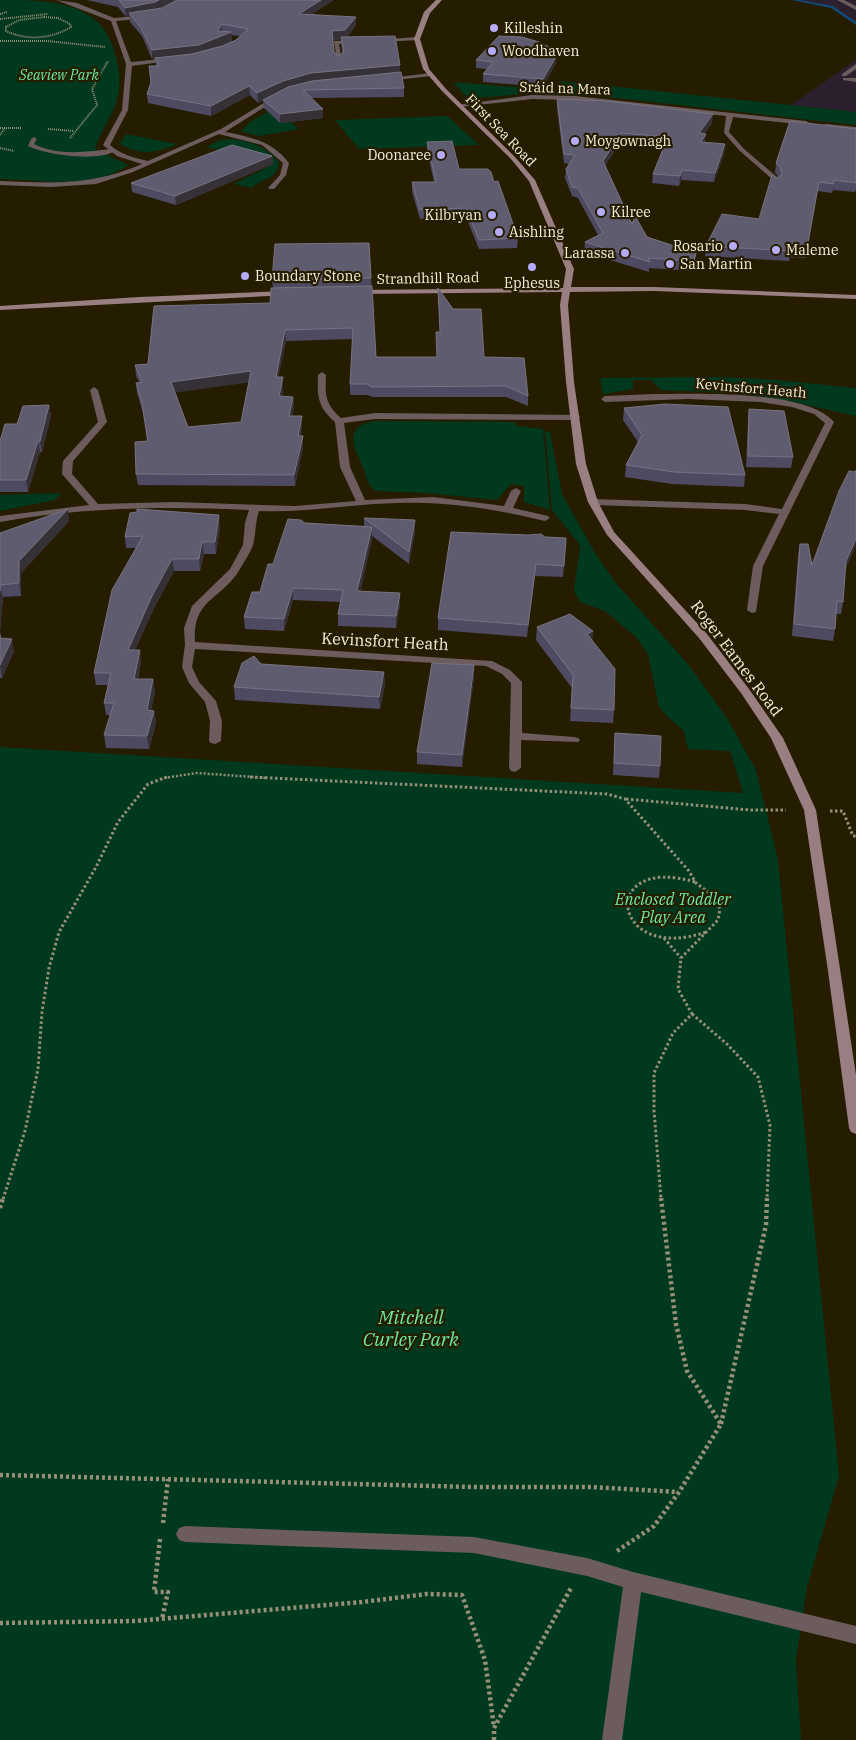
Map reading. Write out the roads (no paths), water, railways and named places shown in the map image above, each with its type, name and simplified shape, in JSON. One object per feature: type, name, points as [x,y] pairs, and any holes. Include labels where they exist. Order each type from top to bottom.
[{"type":"main road","points":[[417,39],[427,12],[439,0]]},
{"type":"main road","name":"First Sea Road","points":[[417,39],[420,55],[430,75],[532,180],[570,269],[566,289]]},
{"type":"main road","name":"Roger Eames Road","points":[[566,289],[564,305],[570,382],[581,464],[593,502],[610,533],[703,636],[745,690],[777,738],[810,810],[836,972],[856,1128]]},
{"type":"main road","name":"Strandhill Road","points":[[346,292],[703,289],[856,297]]},
{"type":"main road","points":[[0,308],[139,299],[291,293]]},
{"type":"street","points":[[59,0],[75,4],[113,20],[154,15]]},
{"type":"street","points":[[840,0],[856,8]]},
{"type":"street","points":[[113,20],[129,64],[125,110],[106,145],[112,151],[130,159],[146,163]]},
{"type":"street","points":[[373,40],[417,39]]},
{"type":"street","points":[[339,61],[336,42],[364,41]]},
{"type":"street","points":[[129,64],[183,58]]},
{"type":"street","points":[[856,66],[844,77],[856,80]]},
{"type":"street","points":[[374,80],[430,75]]},
{"type":"street","points":[[0,183],[83,185],[131,171],[218,132],[286,93]]},
{"type":"street","name":"Sráid na Mara","points":[[459,105],[532,97],[575,98],[856,129]]},
{"type":"street","points":[[730,115],[726,132],[742,150],[775,178],[776,184]]},
{"type":"street","points":[[218,132],[268,143],[277,150],[286,163],[283,175],[272,188]]},
{"type":"street","points":[[34,139],[30,145],[44,152],[89,153],[112,151]]},
{"type":"street","points":[[322,375],[321,397],[339,421],[345,467],[361,502]]},
{"type":"street","points":[[94,390],[103,422],[68,461],[67,474],[95,506]]},
{"type":"street","name":"Kevinsfort Heath","points":[[605,398],[652,392],[732,398],[790,404],[812,408],[826,415],[830,422],[823,438],[758,566],[752,610]]},
{"type":"street","points":[[339,421],[375,416],[576,417]]},
{"type":"street","points":[[508,508],[516,491]]},
{"type":"street","points":[[0,519],[46,510],[95,506],[309,508],[361,502],[406,500],[508,508],[545,518]]},
{"type":"street","points":[[593,502],[736,507],[784,512]]},
{"type":"street","points":[[215,741],[216,721],[210,701],[194,683],[187,667],[190,645],[189,628],[196,608],[234,571],[248,545],[250,523],[255,507]]},
{"type":"street","name":"Kevinsfort Heath","points":[[190,645],[488,663],[506,672],[517,682],[516,768]]},
{"type":"street","points":[[517,736],[574,740]]},
{"type":"street","points":[[185,1534],[474,1545],[586,1566],[632,1581],[856,1635]]},
{"type":"street","points":[[612,1740],[632,1581]]},
{"type":"waterway","points":[[794,0],[832,7],[856,24]]},
{"type":"place","name":"Killeshin","points":[[494,28]]},
{"type":"place","name":"Woodhaven","points":[[492,51]]},
{"type":"place","name":"Moygownagh","points":[[575,141]]},
{"type":"place","name":"Doonaree","points":[[441,155]]},
{"type":"place","name":"Kilree","points":[[601,212]]},
{"type":"place","name":"Kilbryan","points":[[492,215]]},
{"type":"place","name":"Aishling","points":[[499,232]]},
{"type":"place","name":"Rosario","points":[[733,246]]},
{"type":"place","name":"Maleme","points":[[776,250]]},
{"type":"place","name":"Larassa","points":[[625,253]]},
{"type":"place","name":"San Martin","points":[[670,264]]},
{"type":"place","name":"Ephesus","points":[[532,267]]},
{"type":"place","name":"Boundary Stone","points":[[245,276]]},
{"type":"park label","name":"Seaview Park","points":[[59,75]]},
{"type":"park label","name":"Enclosed Toddler Play Area","points":[[673,908]]},
{"type":"park label","name":"Mitchell Curley Park","points":[[411,1328]]}]
